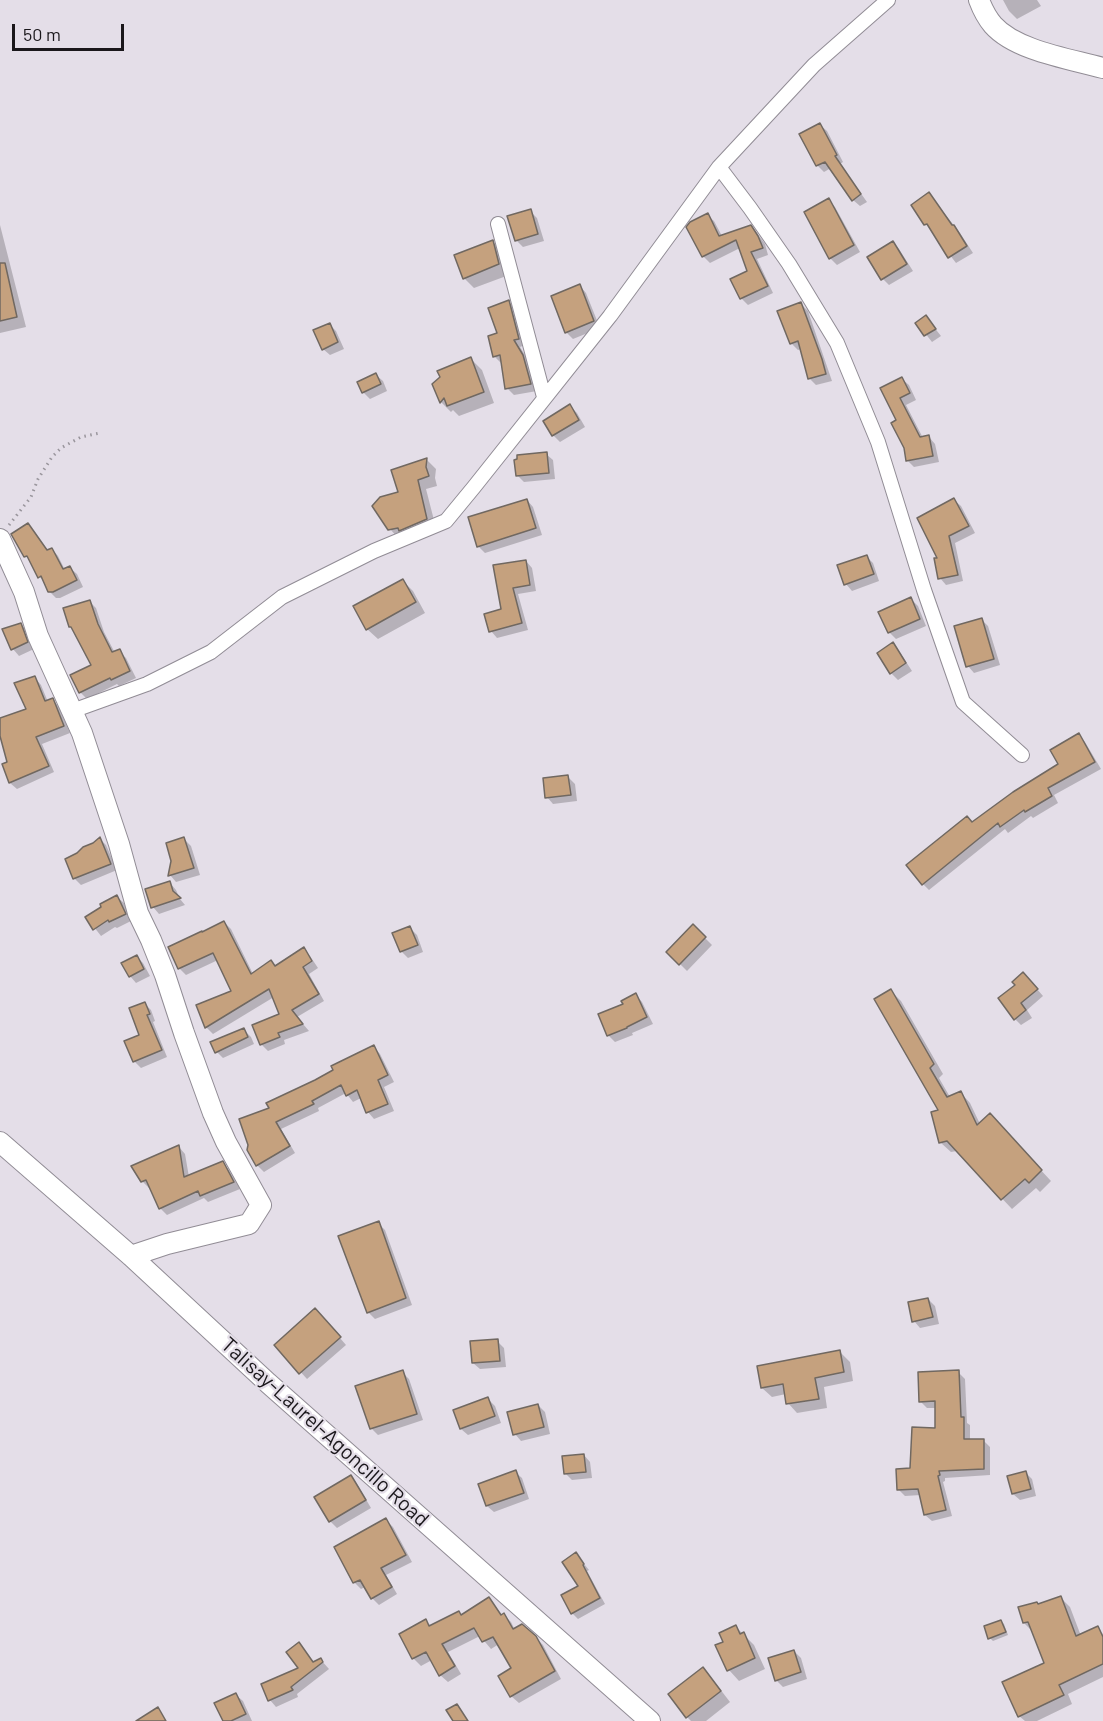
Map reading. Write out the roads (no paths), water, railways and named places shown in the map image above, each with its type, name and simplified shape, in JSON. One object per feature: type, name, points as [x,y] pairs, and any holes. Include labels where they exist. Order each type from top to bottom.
[{"type":"main road","points":[[979,0],[993,25],[1020,44],[1103,68]]},
{"type":"main road","points":[[3,533],[38,636],[82,733],[120,844],[138,913],[165,975],[213,1113],[226,1142],[261,1205],[249,1224],[167,1244],[131,1256]]},
{"type":"main road","name":"Talisay-Laurel-Agoncillo Road","points":[[0,1142],[131,1256],[268,1383],[650,1721]]},
{"type":"street","points":[[72,711],[147,684],[211,652],[282,597],[374,551],[446,521],[610,316],[719,167],[814,65],[888,0]]},
{"type":"street","points":[[719,167],[789,264],[837,343],[878,442],[924,590],[963,702],[1022,755]]},
{"type":"street","points":[[498,224],[544,397]]}]
